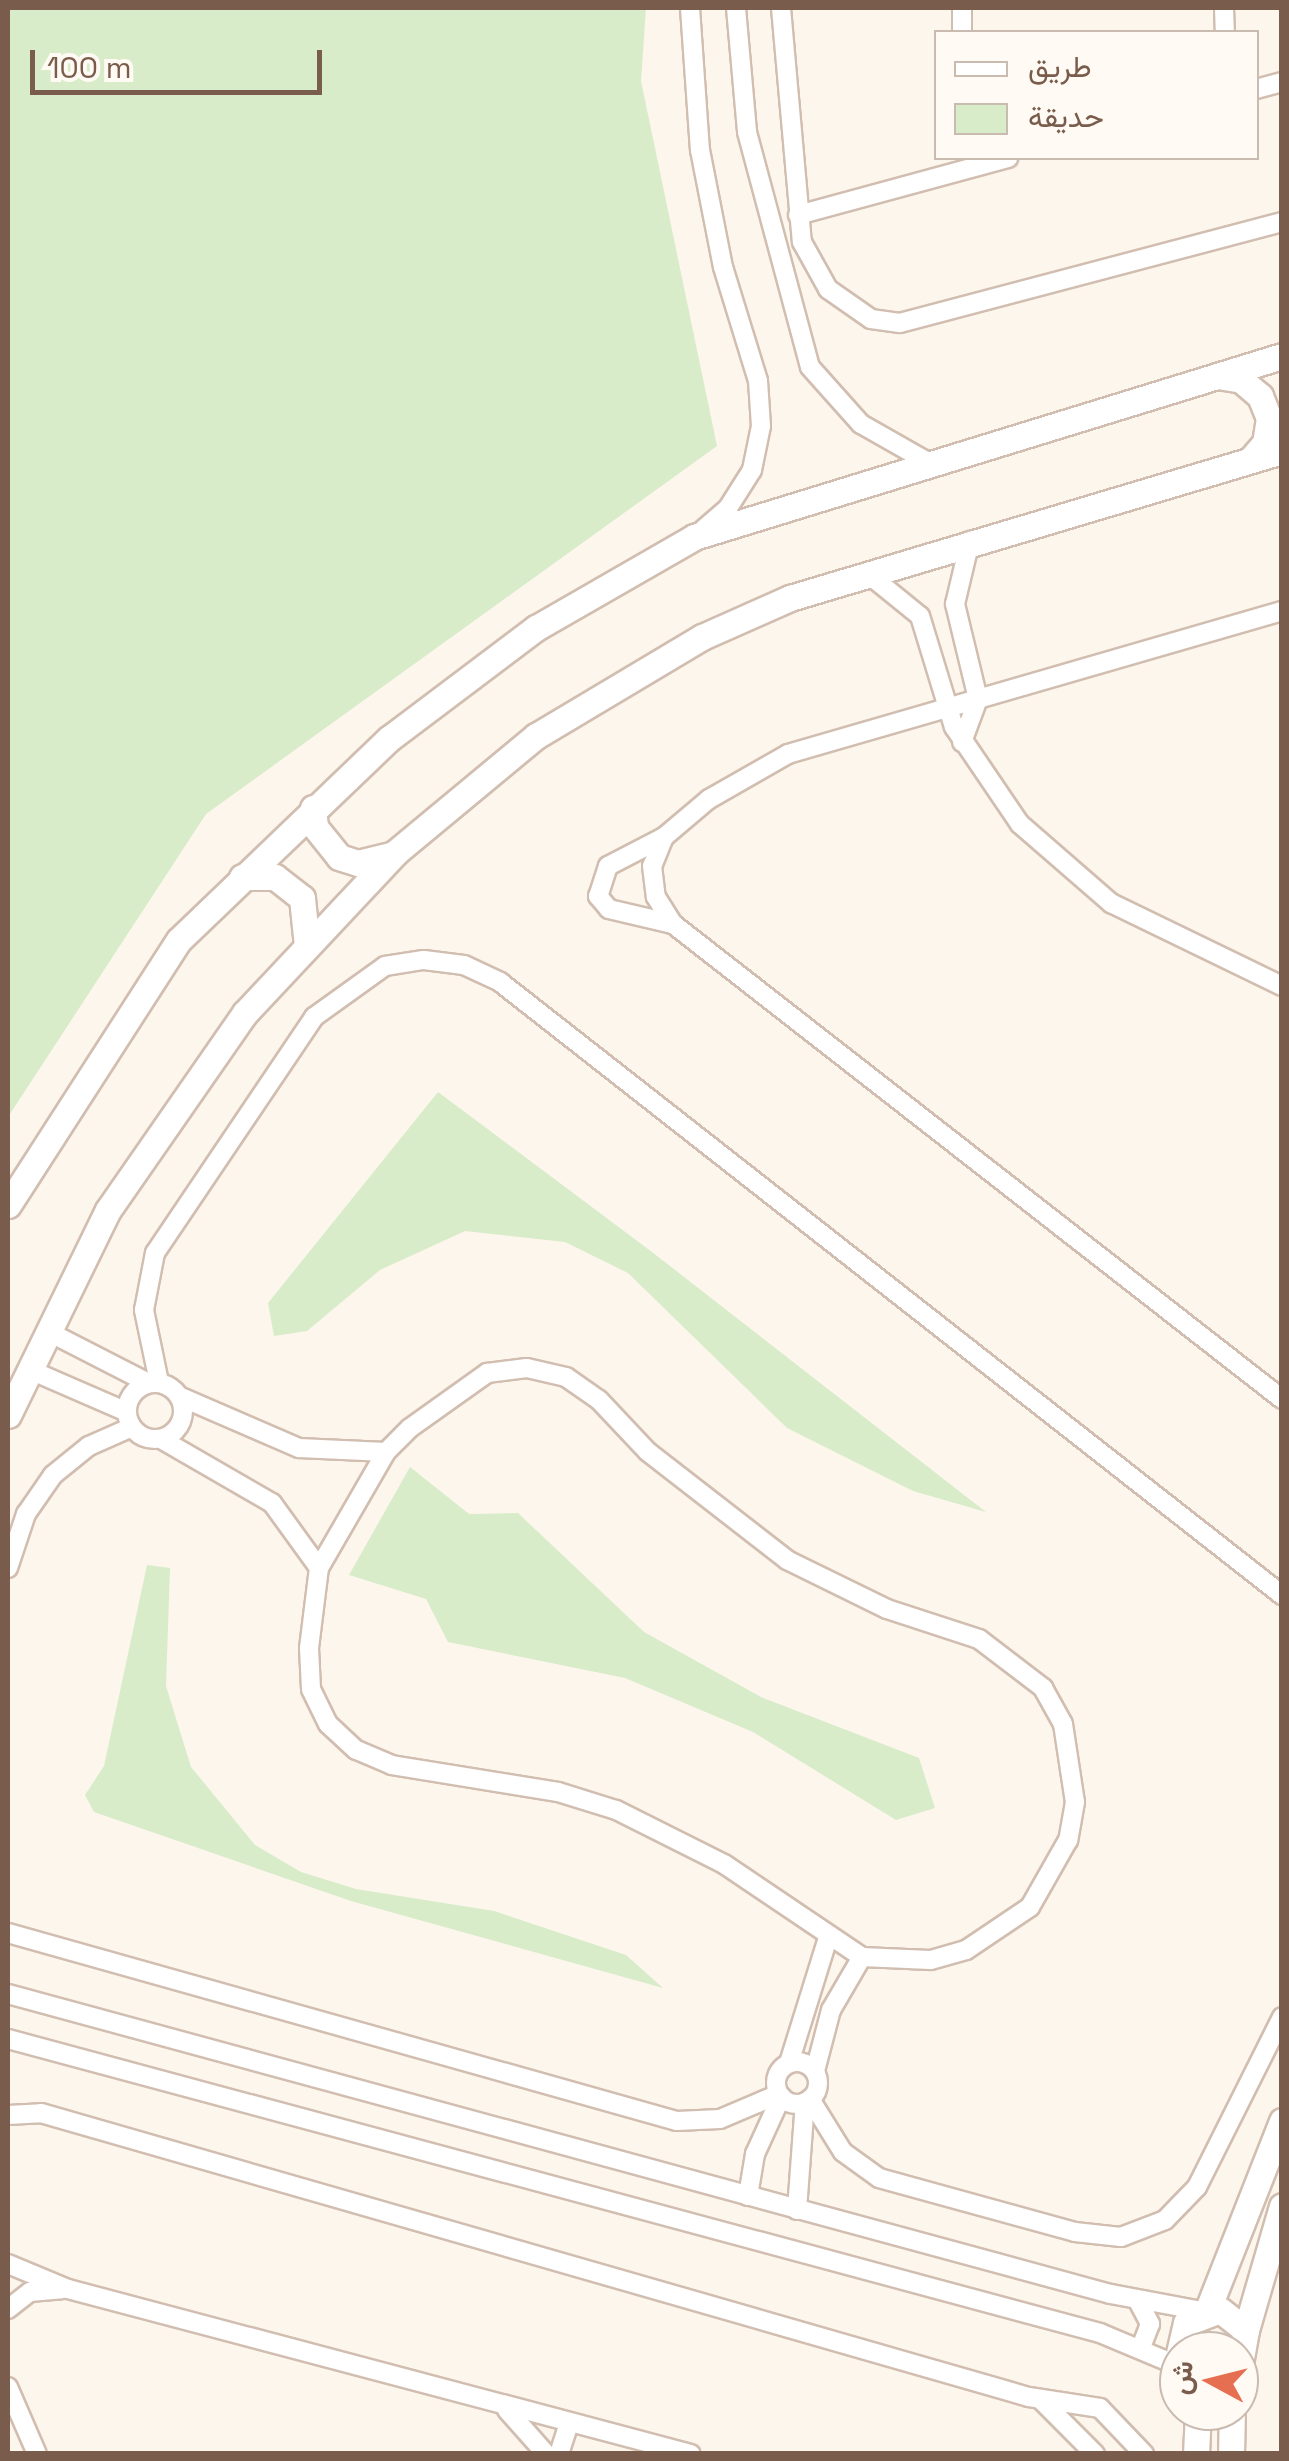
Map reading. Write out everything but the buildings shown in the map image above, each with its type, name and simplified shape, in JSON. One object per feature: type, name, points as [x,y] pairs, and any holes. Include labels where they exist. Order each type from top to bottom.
[{"type":"street","points":[[690,8],[700,150],[758,381],[762,426],[744,483],[694,538]]},
{"type":"street","points":[[736,8],[747,132],[810,367],[861,424],[928,462]]},
{"type":"street","points":[[781,8],[802,242],[828,289],[871,320],[900,323],[1282,222]]},
{"type":"street","points":[[798,215],[962,164],[993,160]]},
{"type":"street","points":[[8,1205],[157,971],[242,877],[313,808],[461,681],[694,538],[928,462],[1282,356]]},
{"type":"street","points":[[8,1416],[108,1210],[172,1108],[307,946],[395,854],[536,736],[617,683],[702,636],[865,572],[1269,457],[1265,442],[1269,418],[1260,396],[1241,380],[1217,376]]},
{"type":"street","points":[[962,742],[978,699],[954,604],[970,541]]},
{"type":"street","points":[[865,572],[920,616],[962,742],[1020,824],[1063,867],[1164,932],[1282,986]]},
{"type":"street","points":[[673,924],[609,909],[598,896],[608,866],[664,837],[708,799],[788,754],[1282,611]]},
{"type":"street","points":[[313,808],[324,844],[340,857],[358,863],[395,854]]},
{"type":"street","points":[[664,837],[652,866],[656,897],[673,924],[1282,1399]]},
{"type":"street","points":[[242,877],[276,877],[302,898],[307,946]]},
{"type":"street","points":[[154,1382],[144,1310],[155,1253],[304,1029],[350,985],[385,966],[424,960],[464,965],[500,982],[1282,1595]]},
{"type":"street","points":[[47,1330],[180,1397],[299,1448],[386,1452]]},
{"type":"street","points":[[526,1368],[566,1377],[786,1560],[887,1609],[979,1638],[1043,1688],[1074,1763],[1072,1821],[1052,1876],[1015,1920],[966,1950],[930,1960],[862,1957],[828,1938],[724,1864],[616,1810],[558,1792],[392,1765],[356,1750],[328,1724],[312,1689],[319,1568],[386,1452],[452,1392],[487,1373],[526,1368]]},
{"type":"street","points":[[28,1369],[129,1420],[272,1502],[319,1568]]},
{"type":"street","points":[[129,1420],[132,1394],[154,1382]]},
{"type":"street","points":[[161,1439],[178,1428],[180,1397]]},
{"type":"street","points":[[8,1568],[26,1514],[53,1476],[129,1420]]},
{"type":"street","points":[[8,1933],[676,2121],[720,2119],[780,2096],[807,2101],[843,2152],[879,2178],[1075,2232],[1121,2236],[1165,2220],[1197,2187],[1282,2017]]},
{"type":"street","points":[[748,2196],[762,2134],[780,2096],[778,2073],[789,2063],[828,1938]]},
{"type":"street","points":[[796,2210],[807,2101],[831,2010],[862,1957]]},
{"type":"street","points":[[8,1994],[1138,2301],[1230,2314],[1246,2330]]},
{"type":"street","points":[[8,2038],[1141,2348],[1159,2357]]},
{"type":"street","points":[[789,2063],[815,2071]]},
{"type":"street","points":[[8,2115],[41,2114],[1042,2401],[1100,2408],[1144,2454]]},
{"type":"street","points":[[1184,2331],[1186,2322],[1205,2310],[1282,2120]]},
{"type":"street","points":[[1246,2330],[1261,2265],[1282,2206]]},
{"type":"street","points":[[1226,2254],[1240,2270],[1261,2265]]},
{"type":"street","points":[[8,2264],[68,2289],[570,2423],[638,2447],[691,2454]]},
{"type":"street","points":[[8,2310],[30,2292],[68,2289]]},
{"type":"street","points":[[1138,2301],[1150,2324],[1141,2348]]},
{"type":"street","points":[[8,2386],[37,2454]]},
{"type":"street","points":[[1042,2401],[1095,2454]]},
{"type":"street","points":[[503,2407],[546,2454]]},
{"type":"street","points":[[559,2454],[570,2423]]},
{"type":"green space","points":[[8,8],[646,8],[641,81],[717,446],[206,814],[8,1117]]},
{"type":"green space","points":[[438,1092],[652,1252],[986,1512],[913,1491],[787,1428],[628,1273],[565,1242],[465,1231],[380,1270],[307,1331],[274,1336],[268,1303]]},
{"type":"green space","points":[[410,1467],[469,1514],[518,1513],[644,1632],[761,1697],[919,1758],[935,1808],[896,1820],[753,1732],[625,1678],[448,1642],[426,1599],[349,1575]]},
{"type":"green space","points":[[147,1565],[170,1568],[166,1686],[191,1767],[255,1845],[301,1872],[356,1889],[494,1911],[626,1955],[663,1988],[351,1901],[94,1812],[85,1795],[104,1766]]}]
